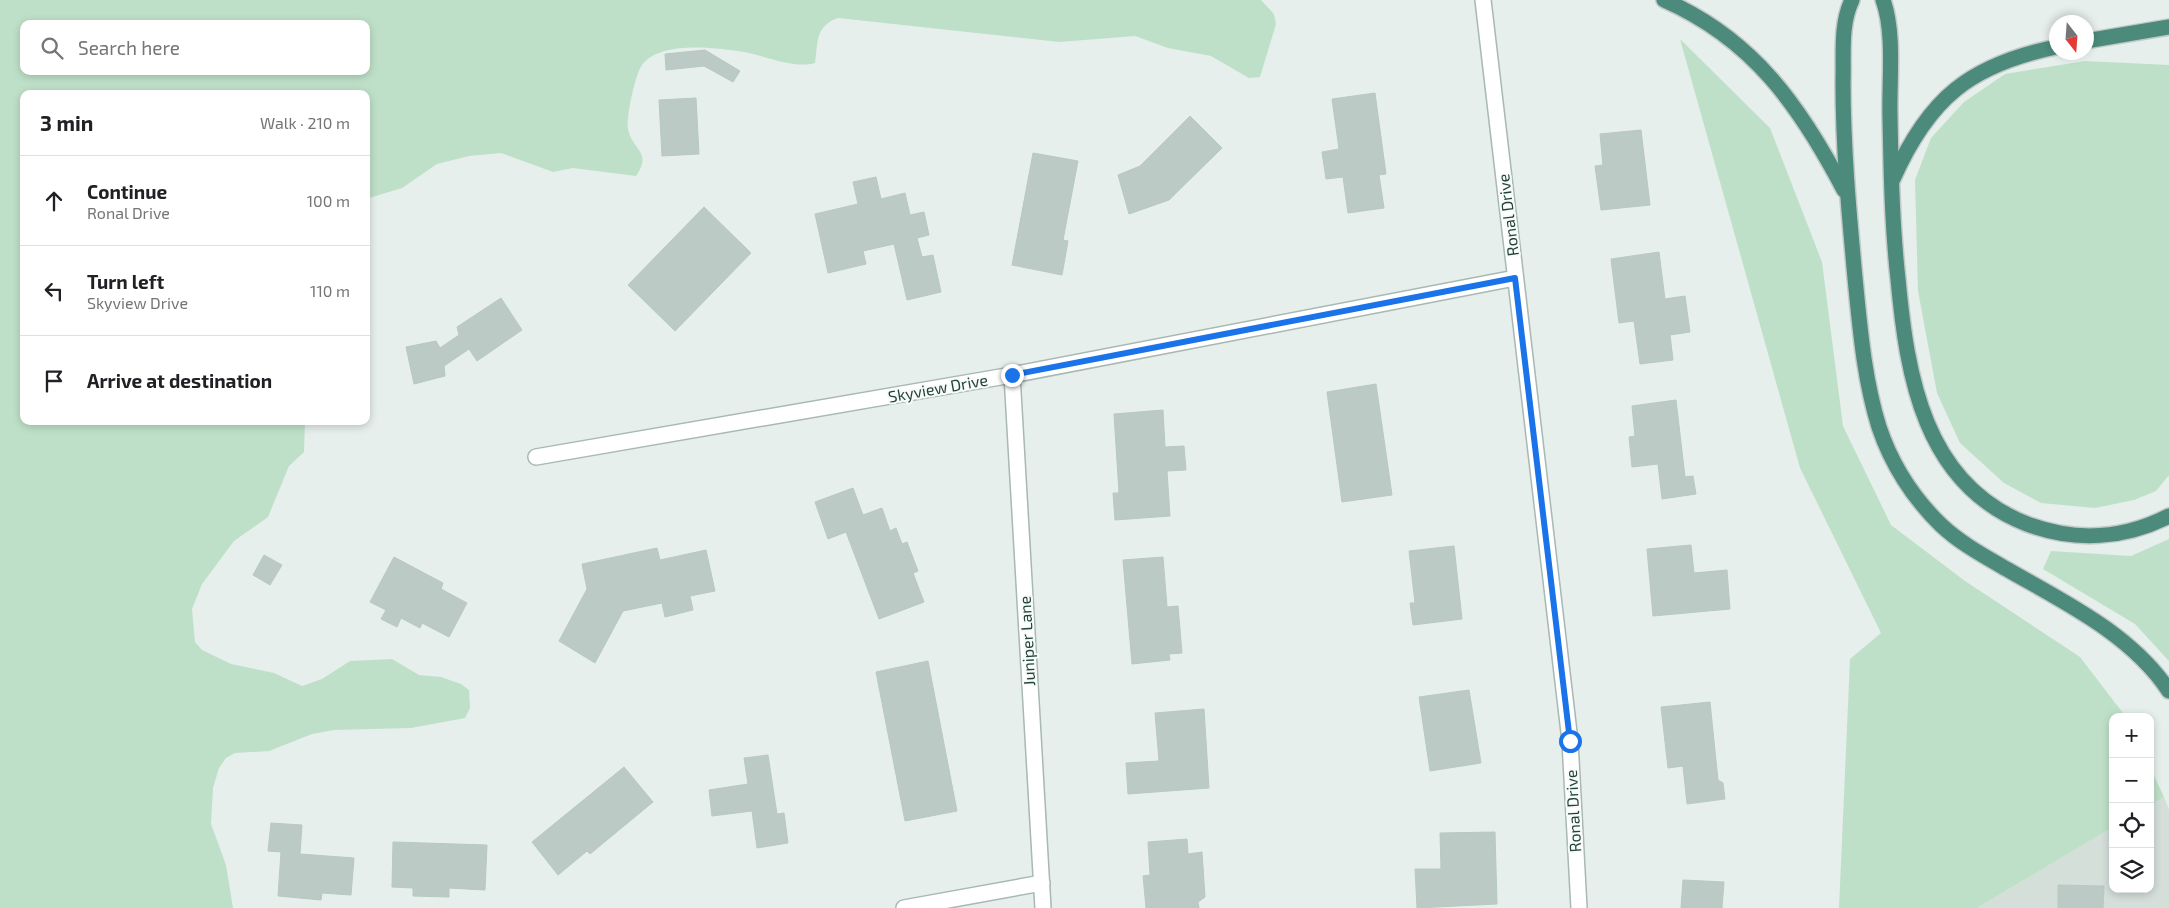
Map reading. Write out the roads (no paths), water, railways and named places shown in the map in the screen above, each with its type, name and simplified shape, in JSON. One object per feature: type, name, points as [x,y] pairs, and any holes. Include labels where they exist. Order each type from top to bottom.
[{"type":"highway","points":[[1664,0],[1684,9],[1713,27],[1743,50],[1774,80],[1809,126],[1847,196]]},
{"type":"highway","points":[[1852,0],[1847,12],[1844,36],[1843,122],[1847,196],[1858,307],[1870,391],[1886,444],[1914,494],[1940,524],[1961,542],[2064,602],[2121,640],[2154,672],[2169,691]]},
{"type":"highway","points":[[1883,0],[1889,37],[1891,182],[1898,287],[1912,379],[1932,436],[1958,474],[1973,491],[2008,515],[2044,530],[2058,534],[2080,536],[2115,535],[2147,526],[2169,516]]},
{"type":"highway","points":[[2094,40],[2151,32],[2169,27]]},
{"type":"highway","points":[[1891,182],[1911,140],[1927,116],[1950,92],[1963,82],[1999,64],[2049,49]]},
{"type":"street","name":"Ronal Drive","points":[[1483,0],[1570,741],[1578,908]]},
{"type":"street","name":"Skyview Drive","points":[[536,457],[1012,375],[1515,278]]},
{"type":"street","name":"Juniper Lane","points":[[1012,375],[1043,908]]},
{"type":"street","points":[[904,908],[1042,883]]}]
